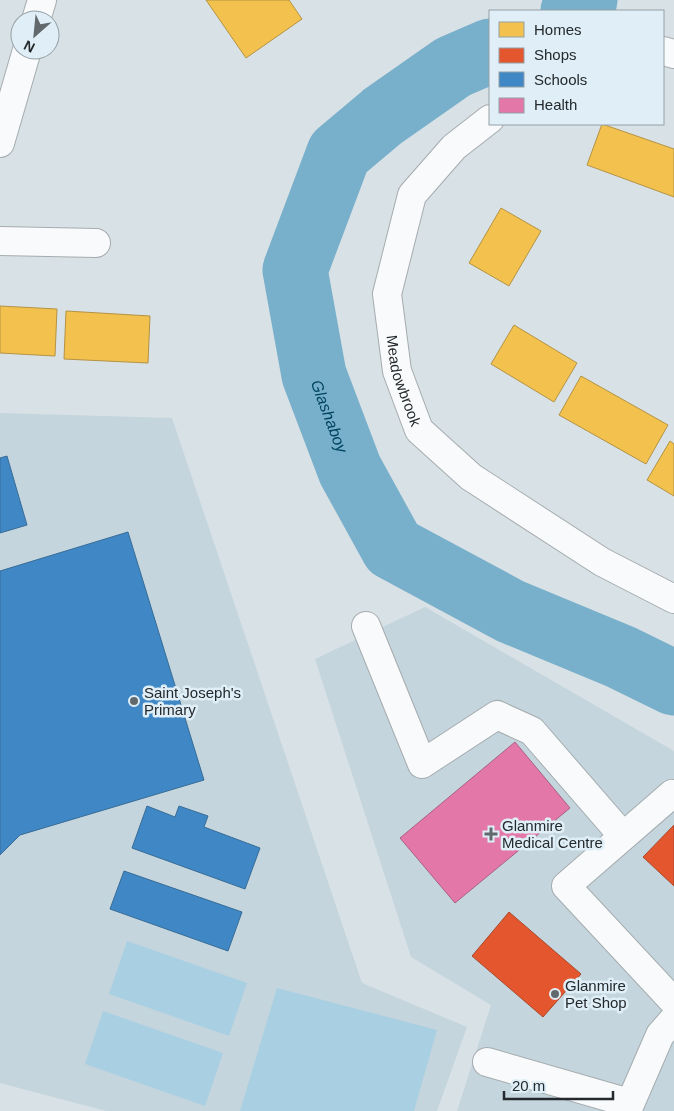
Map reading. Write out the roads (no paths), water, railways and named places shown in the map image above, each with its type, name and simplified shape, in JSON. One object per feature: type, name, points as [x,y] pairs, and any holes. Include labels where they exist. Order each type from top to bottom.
[{"type":"street","points":[[0,143],[25,60]]},
{"type":"street","name":"Meadowbrook","points":[[489,120],[454,147],[412,195],[387,294],[397,371],[419,430],[471,477],[602,562],[674,599]]},
{"type":"street","points":[[0,241],[96,243]]},
{"type":"street","points":[[366,626],[422,764],[497,715],[532,731],[623,836]]},
{"type":"street","points":[[674,795],[672,794],[566,886],[674,1002]]},
{"type":"street","points":[[487,1062],[628,1107],[660,1035],[674,1019]]},
{"type":"waterway","name":"Glashaboy","points":[[574,10],[585,0]]},
{"type":"waterway","name":"Glashaboy","points":[[489,51],[453,67],[383,116],[339,153],[295,270],[314,375],[350,470],[393,548],[510,611],[621,657],[674,683]]},
{"type":"place","name":"Saint Joseph's Primary","points":[[134,701]]},
{"type":"place","name":"Glanmire Medical Centre","points":[[491,834]]},
{"type":"place","name":"Glanmire Pet Shop","points":[[555,994]]}]
